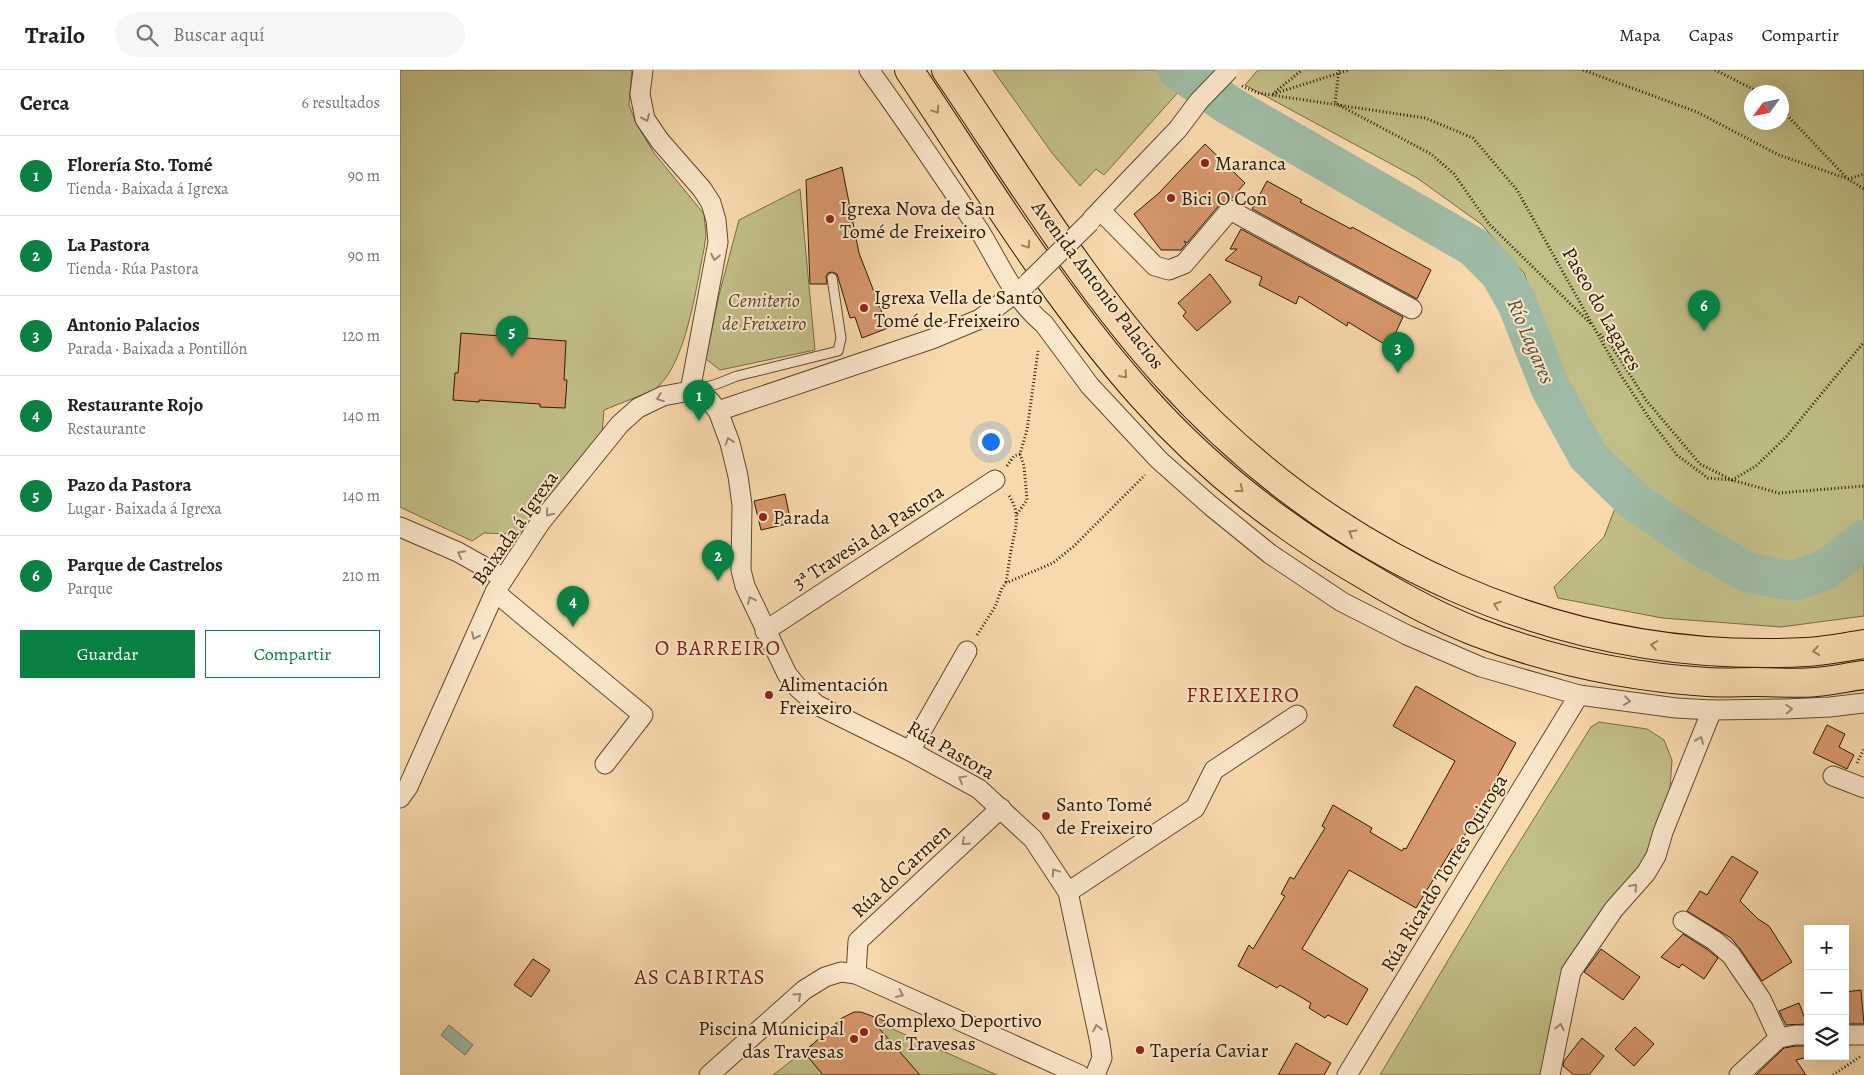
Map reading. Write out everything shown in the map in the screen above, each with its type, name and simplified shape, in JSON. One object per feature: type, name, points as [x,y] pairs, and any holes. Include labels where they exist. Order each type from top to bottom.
[{"type":"main road","name":"Avenida Antonio Palacios","points":[[909,70],[1050,279],[1109,358],[1144,398],[1228,480],[1327,554],[1402,597],[1477,632],[1575,662],[1654,677],[1708,682],[1815,682],[1864,675]]},
{"type":"main road","name":"Avenida Antonio Palacios","points":[[946,70],[1074,260],[1134,339],[1205,416],[1283,486],[1339,525],[1380,550],[1433,578],[1488,602],[1534,619],[1623,640],[1710,652],[1808,652],[1864,644]]},
{"type":"main road","points":[[968,70],[996,144]]},
{"type":"street","points":[[642,70],[640,94],[645,119],[660,142],[702,189],[711,203],[716,220],[718,242],[690,391],[709,400],[718,411],[932,339],[980,319],[1022,288],[1095,216],[1178,129],[1199,101],[1230,70]]},
{"type":"street","points":[[869,70],[980,232],[1022,288],[1034,316],[1044,324],[1090,386],[1159,460],[1211,506],[1270,554],[1342,602],[1407,635],[1481,667],[1578,695],[1676,708],[1712,710],[1821,708],[1864,703]]},
{"type":"street","points":[[1095,216],[1155,266],[1169,270],[1184,264],[1230,210],[1412,309]]},
{"type":"street","name":"Baixada á Igrexa","points":[[400,798],[408,787],[500,585],[540,523],[620,424],[638,408],[663,396],[690,391]]},
{"type":"street","name":"Rúa Pastora","points":[[718,411],[730,443],[738,476],[742,505],[741,570],[744,586],[787,674],[799,689],[817,705],[910,751],[979,789],[1033,839],[1068,892],[1100,1044],[1102,1058],[1095,1075]]},
{"type":"street","name":"3ª Travesia da Pastora","points":[[765,631],[1002,480]]},
{"type":"street","points":[[400,527],[458,552],[500,585],[643,715],[605,764]]},
{"type":"street","points":[[910,751],[967,651]]},
{"type":"street","name":"Rúa Ricardo Torres Quiroga","points":[[1348,1075],[1578,695]]},
{"type":"street","points":[[1550,1075],[1571,972],[1614,909],[1646,873],[1656,856],[1712,710]]},
{"type":"street","points":[[1068,892],[1196,808],[1214,770],[1297,715]]},
{"type":"street","points":[[1833,776],[1864,788]]},
{"type":"street","name":"Rúa do Carmen","points":[[856,974],[858,941],[1001,808]]},
{"type":"street","points":[[1683,921],[1731,955],[1761,999],[1779,1038]]},
{"type":"street","points":[[709,1075],[804,990],[825,978],[841,972],[856,974],[1080,1075]]},
{"type":"street","points":[[1739,1075],[1779,1038],[1804,1035]]},
{"type":"street","points":[[1849,1035],[1864,1035]]},
{"type":"lane","points":[[690,391],[714,385],[737,376],[838,351],[841,338],[832,278]]},
{"type":"path","points":[[1272,94],[1302,70]]},
{"type":"path","points":[[1272,94],[1339,71],[1349,70]]},
{"type":"path","points":[[1583,70],[1698,112],[1779,155],[1848,179],[1864,189]]},
{"type":"path","points":[[1715,70],[1745,85]]},
{"type":"path","points":[[1339,71],[1335,104],[1431,154],[1454,174],[1489,224],[1613,348],[1646,400],[1700,464],[1732,480],[1779,493],[1864,486]]},
{"type":"path","name":"Paseo do Lagares","points":[[1272,94],[1425,118],[1473,138],[1517,190],[1620,374],[1676,455],[1708,478],[1732,480]]},
{"type":"path","points":[[1789,117],[1848,179]]},
{"type":"path","points":[[1848,179],[1864,174]]},
{"type":"path","points":[[1732,480],[1756,466],[1786,437],[1864,342]]},
{"type":"path","points":[[1017,514],[1026,500],[1024,466],[1020,454],[1027,430],[1038,349]]},
{"type":"path","points":[[1006,583],[1017,527],[1017,514],[1012,498],[1002,480],[1014,456],[1020,454]]},
{"type":"path","points":[[967,651],[995,607],[1002,588],[1006,583],[1053,563],[1112,510],[1159,460]]},
{"type":"path","points":[[1833,1075],[1864,1054]]},
{"type":"green space","points":[[400,70],[632,70],[629,105],[636,123],[654,153],[704,214],[706,235],[693,304],[682,345],[674,364],[665,379],[654,390],[604,410],[602,434],[574,465],[512,550],[509,534],[484,533],[472,541],[400,507]]},
{"type":"green space","points":[[993,70],[1198,70],[1104,175],[1096,169],[1080,186],[1052,153]]},
{"type":"green space","points":[[1258,70],[1864,70],[1864,616],[1781,627],[1662,618],[1558,598],[1554,587],[1604,537],[1627,477],[1600,443],[1565,389],[1524,273],[1481,224],[1417,178],[1245,85]]},
{"type":"green space","name":"Cemiterio de Freixeiro","points":[[800,189],[815,350],[720,370],[706,359],[719,295],[739,220]]},
{"type":"green space","points":[[1599,722],[1647,729],[1664,740],[1672,760],[1670,788],[1654,853],[1569,965],[1543,1075],[1380,1075],[1497,878],[1591,727]]},
{"type":"green space","name":"Complexo Deportivo das Travesas","points":[[854,1012],[997,1075],[773,1075]]},
{"type":"shaded area","points":[[449,1025],[473,1045],[465,1055],[441,1035]]},
{"type":"building","points":[[1205,144],[1245,183],[1231,199],[1221,203],[1187,243],[1184,241],[1186,244],[1181,250],[1161,250],[1134,214],[1159,193]]},
{"type":"building","name":"Igrexa Nova de San Tomé de Freixeiro","points":[[842,167],[859,253],[888,328],[862,338],[855,317],[850,318],[837,274],[828,273],[826,276],[827,284],[810,284],[806,180]]},
{"type":"building","points":[[1267,181],[1302,200],[1300,202],[1351,229],[1352,227],[1431,270],[1417,299],[1252,209]]},
{"type":"building","points":[[1241,229],[1403,317],[1389,347],[1348,322],[1347,326],[1299,296],[1296,304],[1259,285],[1262,277],[1225,260],[1237,249],[1230,249]]},
{"type":"building","points":[[1210,274],[1231,302],[1197,331],[1183,316],[1186,312],[1178,303]]},
{"type":"building","points":[[461,333],[566,341],[564,380],[567,380],[565,408],[540,407],[540,404],[453,400],[455,373],[458,373]]},
{"type":"building","points":[[785,494],[791,523],[761,530],[754,501]]},
{"type":"building","points":[[1416,686],[1516,743],[1456,851],[1452,849],[1416,908],[1349,870],[1302,949],[1368,989],[1347,1025],[1328,1015],[1325,1018],[1309,1008],[1311,1003],[1280,985],[1277,988],[1238,966],[1249,945],[1253,949],[1285,896],[1281,894],[1290,877],[1294,879],[1325,828],[1322,826],[1333,805],[1372,828],[1370,832],[1402,851],[1404,848],[1406,849],[1455,761],[1393,726]]},
{"type":"building","points":[[1827,725],[1845,734],[1839,747],[1854,755],[1847,769],[1813,753]]},
{"type":"building","points":[[1732,856],[1758,872],[1740,901],[1758,919],[1769,926],[1792,962],[1762,981],[1731,938],[1687,911],[1700,891],[1707,895]]},
{"type":"building","points":[[1683,934],[1718,958],[1704,979],[1682,964],[1679,968],[1661,957]]},
{"type":"building","points":[[1601,949],[1640,977],[1623,1000],[1584,972]]},
{"type":"building","points":[[533,959],[550,970],[531,997],[514,985]]},
{"type":"building","points":[[1861,990],[1864,1024],[1849,1024],[1849,992]]},
{"type":"building","points":[[1799,1003],[1804,1016],[1804,1024],[1786,1025],[1779,1011]]},
{"type":"building","name":"Complexo Deportivo das Travesas","points":[[854,1012],[861,1012],[888,1022],[877,1026],[920,1075],[823,1075],[804,1052],[842,1018]]},
{"type":"building","points":[[1635,1027],[1654,1044],[1634,1066],[1615,1049]]},
{"type":"building","points":[[1582,1038],[1604,1056],[1589,1075],[1574,1075],[1563,1066],[1564,1061]]},
{"type":"building","points":[[1296,1043],[1331,1063],[1324,1075],[1278,1075]]},
{"type":"building","points":[[1804,1046],[1804,1058],[1796,1060],[1806,1075],[1756,1075],[1784,1048]]},
{"type":"waterway","name":"Río Lagares","points":[[1178,70],[1230,106],[1474,247],[1499,272],[1517,303],[1551,389],[1588,456],[1633,500],[1696,543],[1747,572],[1792,581],[1825,570],[1864,540]]},
{"type":"place","name":"Maranca","points":[[1205,163]]},
{"type":"place","name":"Bici O Con","points":[[1171,198]]},
{"type":"place","name":"Igrexa Nova de San Tomé de Freixeiro","points":[[830,219]]},
{"type":"place","name":"Igrexa Vella de Santo Tomé de Freixeiro","points":[[864,308]]},
{"type":"place","name":"Parque de Castrelos","points":[[1704,331]]},
{"type":"place","name":"Pazo da Pastora","points":[[512,357]]},
{"type":"place","name":"Antonio Palacios","points":[[1398,373]]},
{"type":"place","name":"Florería Sto. Tomé","points":[[699,421]]},
{"type":"place","name":"Parada","points":[[763,517]]},
{"type":"place","name":"La Pastora","points":[[718,581]]},
{"type":"place","name":"Restaurante Rojo","points":[[573,627]]},
{"type":"place","name":"Alimentación Freixeiro","points":[[769,695]]},
{"type":"place","name":"Santo Tomé de Freixeiro","points":[[1046,816]]},
{"type":"place","name":"Complexo Deportivo das Travesas","points":[[864,1032]]},
{"type":"place","name":"Piscina Municipal das Travesas","points":[[854,1039]]},
{"type":"place","name":"Tapería Caviar","points":[[1140,1050]]},
{"type":"district","name":"O BARREIRO","points":[[718,648]]},
{"type":"district","name":"FREIXEIRO","points":[[1243,695]]},
{"type":"district","name":"AS CABIRTAS","points":[[700,977]]}]
